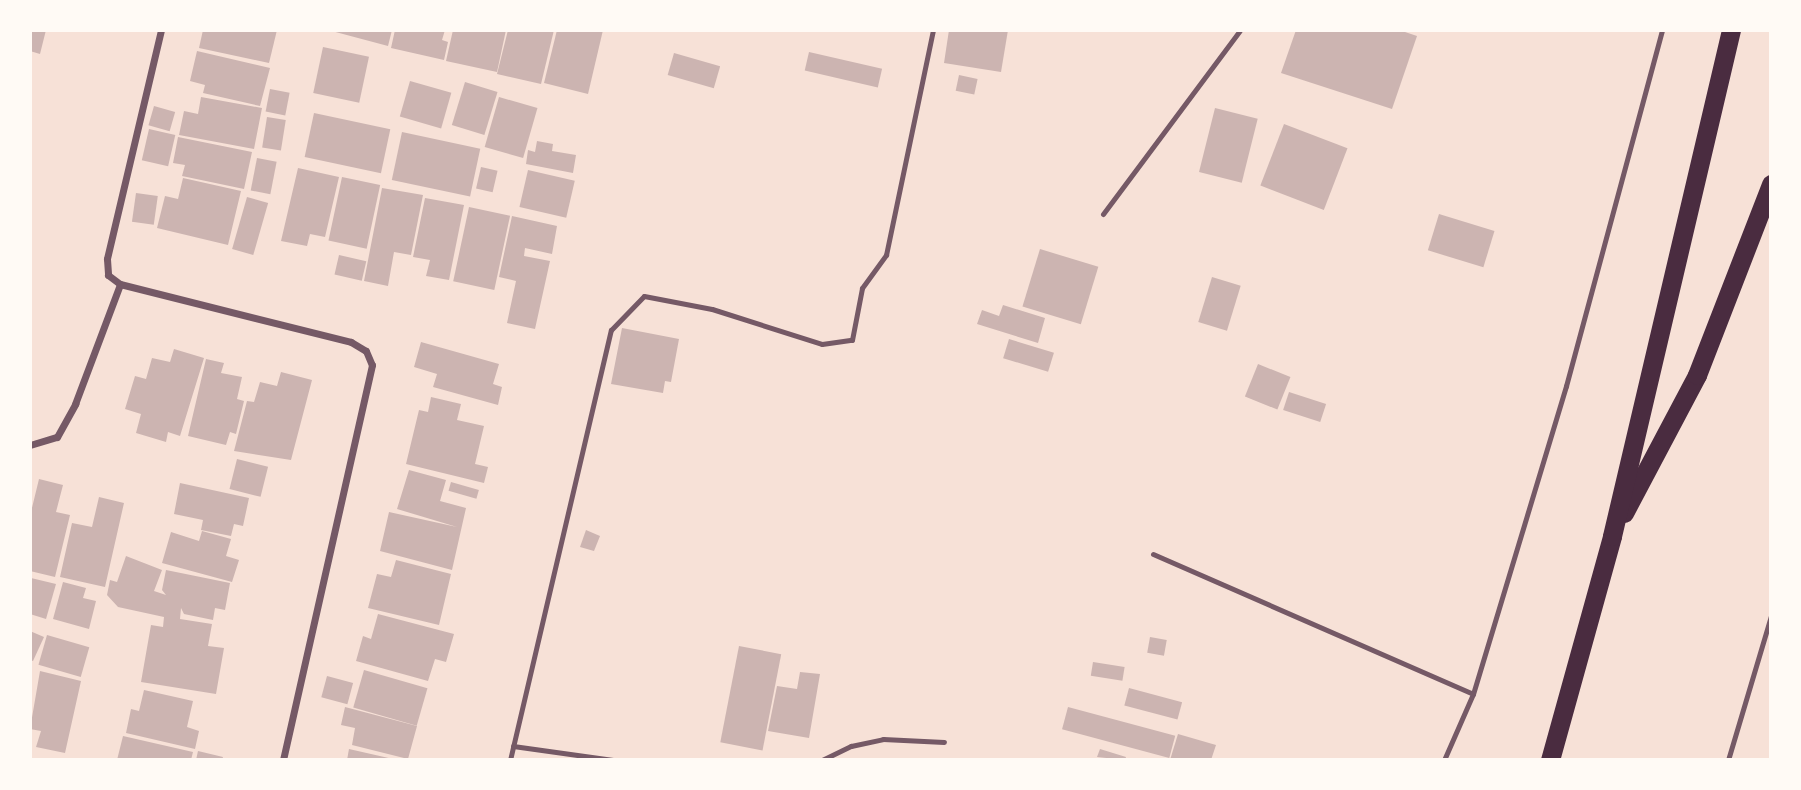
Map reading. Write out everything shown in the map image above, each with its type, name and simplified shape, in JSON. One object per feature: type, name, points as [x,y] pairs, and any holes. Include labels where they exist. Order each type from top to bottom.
[{"type":"highway","points":[[1550,760],[1612,536],[1731,30]]},
{"type":"highway","points":[[1612,536],[1697,374],[1771,184]]},
{"type":"street","points":[[160,30],[107,259],[108,275],[120,284],[351,342],[370,359],[372,369],[283,760]]},
{"type":"street","points":[[30,444],[57,437],[75,404],[120,284]]},
{"type":"lane","points":[[510,760],[592,399],[611,330],[644,296],[712,309],[822,344],[852,340],[862,288],[886,255],[933,30]]},
{"type":"lane","points":[[1103,214],[1240,30]]},
{"type":"lane","points":[[1444,760],[1473,694],[1566,386],[1662,30]]},
{"type":"lane","points":[[1153,554],[1473,694]]},
{"type":"lane","points":[[1728,760],[1771,616]]},
{"type":"lane","points":[[822,760],[851,746],[883,739],[944,742]]},
{"type":"lane","points":[[513,746],[613,760]]},
{"type":"building","points":[[30,30],[46,30],[40,54],[30,51]]},
{"type":"building","points":[[203,30],[277,30],[269,63],[199,48]]},
{"type":"building","points":[[328,30],[392,30],[388,46]]},
{"type":"building","points":[[395,30],[445,30],[442,40],[448,42],[444,60],[391,48]]},
{"type":"building","points":[[453,30],[506,30],[497,72],[446,61]]},
{"type":"building","points":[[508,30],[554,30],[541,84],[497,74]]},
{"type":"building","points":[[557,30],[603,30],[588,94],[544,83]]},
{"type":"building","points":[[949,30],[1008,30],[1001,72],[944,63]]},
{"type":"building","points":[[1296,30],[1399,30],[1417,36],[1392,109],[1281,73]]},
{"type":"building","points":[[323,47],[369,57],[359,103],[313,93]]},
{"type":"building","points":[[197,51],[270,68],[260,106],[203,93],[205,85],[190,81]]},
{"type":"building","points":[[809,52],[882,69],[878,87],[805,71]]},
{"type":"building","points":[[674,53],[720,66],[714,88],[668,75]]},
{"type":"building","points":[[959,75],[978,79],[974,95],[956,91]]},
{"type":"building","points":[[410,81],[451,93],[441,128],[400,117]]},
{"type":"building","points":[[465,82],[498,92],[484,135],[452,125]]},
{"type":"building","points":[[270,89],[290,93],[285,115],[266,112]]},
{"type":"building","points":[[201,97],[262,108],[254,149],[179,135],[184,111],[198,114]]},
{"type":"building","points":[[499,97],[537,108],[523,158],[485,147]]},
{"type":"building","points":[[154,106],[175,112],[170,131],[148,125]]},
{"type":"building","points":[[1215,108],[1258,119],[1242,183],[1199,172]]},
{"type":"building","points":[[314,113],[390,129],[381,173],[305,157]]},
{"type":"building","points":[[267,117],[286,120],[281,151],[262,148]]},
{"type":"building","points":[[1284,124],[1347,148],[1324,210],[1260,186]]},
{"type":"building","points":[[149,129],[175,135],[168,166],[142,160]]},
{"type":"building","points":[[402,132],[480,149],[470,197],[392,180]]},
{"type":"building","points":[[178,137],[252,152],[244,189],[182,176],[185,165],[173,163]]},
{"type":"building","points":[[537,141],[553,144],[552,151],[576,155],[573,173],[526,164],[528,150],[535,152]]},
{"type":"building","points":[[257,158],[277,162],[270,194],[251,190]]},
{"type":"building","points":[[481,167],[498,171],[493,192],[476,188]]},
{"type":"building","points":[[298,168],[339,177],[325,237],[310,234],[307,246],[281,241]]},
{"type":"building","points":[[528,170],[575,181],[566,218],[519,207]]},
{"type":"building","points":[[342,177],[380,185],[367,249],[328,241]]},
{"type":"building","points":[[183,178],[241,191],[228,245],[157,228],[165,196],[178,199]]},
{"type":"building","points":[[382,188],[423,195],[411,255],[394,252],[388,286],[364,281]]},
{"type":"building","points":[[136,193],[158,196],[154,225],[132,222]]},
{"type":"building","points":[[247,197],[268,203],[253,255],[232,249]]},
{"type":"building","points":[[425,198],[464,205],[449,280],[426,276],[430,260],[413,257]]},
{"type":"building","points":[[469,207],[510,216],[494,290],[453,281]]},
{"type":"building","points":[[1439,214],[1494,231],[1483,267],[1428,250]]},
{"type":"building","points":[[512,216],[557,226],[552,254],[525,248],[524,256],[550,261],[535,329],[507,323],[516,281],[499,277]]},
{"type":"building","points":[[1040,249],[1098,267],[1081,324],[1022,306]]},
{"type":"building","points":[[339,255],[366,261],[362,281],[335,274]]},
{"type":"building","points":[[1212,277],[1241,286],[1227,331],[1198,322]]},
{"type":"building","points":[[1003,305],[1045,318],[1038,343],[977,324],[982,310],[999,316]]},
{"type":"building","points":[[622,328],[679,339],[671,382],[665,381],[663,393],[611,384]]},
{"type":"building","points":[[1009,339],[1054,353],[1048,372],[1003,358]]},
{"type":"building","points":[[421,342],[499,364],[493,384],[502,387],[498,405],[433,387],[437,374],[414,367]]},
{"type":"building","points":[[174,349],[204,358],[180,436],[168,432],[166,442],[136,433],[141,414],[125,409],[135,376],[146,379],[152,358],[170,362]]},
{"type":"building","points":[[206,359],[224,363],[221,373],[242,377],[237,399],[244,401],[236,434],[230,432],[226,445],[188,436]]},
{"type":"building","points":[[1258,364],[1290,377],[1277,410],[1245,396]]},
{"type":"building","points":[[281,372],[312,380],[291,460],[234,451],[247,401],[254,402],[260,382],[277,386]]},
{"type":"building","points":[[1289,392],[1326,404],[1320,422],[1283,410]]},
{"type":"building","points":[[431,397],[461,404],[457,420],[484,426],[475,464],[488,467],[484,483],[406,464],[419,410],[428,412]]},
{"type":"building","points":[[237,459],[268,467],[261,497],[230,489]]},
{"type":"building","points":[[409,470],[446,480],[440,501],[466,508],[452,570],[380,551],[389,512],[457,527],[397,509]]},
{"type":"building","points":[[39,479],[63,485],[56,512],[70,515],[55,577],[30,571],[30,516]]},
{"type":"building","points":[[451,482],[479,490],[476,499],[449,491]]},
{"type":"building","points":[[180,483],[249,498],[243,526],[234,524],[231,536],[201,530],[203,520],[174,514]]},
{"type":"building","points":[[99,497],[124,503],[105,587],[60,577],[72,523],[92,527]]},
{"type":"building","points":[[586,530],[600,536],[594,551],[580,547]]},
{"type":"building","points":[[202,531],[231,539],[226,556],[239,560],[232,582],[162,563],[171,532],[199,541]]},
{"type":"building","points":[[126,556],[162,570],[154,591],[166,595],[162,590],[166,570],[230,583],[225,610],[215,608],[213,620],[184,614],[181,608],[180,619],[212,624],[208,646],[224,648],[216,694],[141,682],[151,625],[163,627],[164,617],[118,607],[107,595],[110,580],[117,582]]},
{"type":"building","points":[[396,560],[451,574],[439,625],[368,608],[377,574],[391,577]]},
{"type":"building","points":[[31,578],[56,584],[46,619],[30,614]]},
{"type":"building","points":[[63,582],[86,588],[83,598],[96,601],[89,629],[53,619]]},
{"type":"building","points":[[378,614],[454,634],[446,662],[435,659],[428,681],[356,661],[363,636],[371,639]]},
{"type":"building","points":[[30,631],[44,637],[33,661],[30,660]]},
{"type":"building","points":[[47,635],[89,647],[81,677],[38,665]]},
{"type":"building","points":[[1150,637],[1167,640],[1164,656],[1147,653]]},
{"type":"building","points":[[739,646],[781,654],[763,750],[720,742]]},
{"type":"building","points":[[1093,662],[1125,667],[1122,681],[1091,676]]},
{"type":"building","points":[[364,670],[427,688],[417,726],[353,707]]},
{"type":"building","points":[[40,671],[81,681],[65,753],[36,747],[41,731],[30,729]]},
{"type":"building","points":[[800,672],[820,674],[809,738],[768,731],[777,686],[797,689]]},
{"type":"building","points":[[327,676],[353,683],[347,704],[321,697]]},
{"type":"building","points":[[1129,688],[1182,702],[1177,720],[1124,705]]},
{"type":"building","points":[[144,690],[193,701],[187,727],[199,731],[195,749],[126,733],[131,709],[139,711]]},
{"type":"building","points":[[345,707],[417,726],[408,759],[352,745],[355,728],[341,725]]},
{"type":"building","points":[[1068,707],[1175,736],[1169,758],[1062,729]]},
{"type":"building","points":[[1178,734],[1216,745],[1211,760],[1170,760]]},
{"type":"building","points":[[123,736],[193,752],[191,760],[117,760]]},
{"type":"building","points":[[349,749],[393,759],[393,760],[347,760]]},
{"type":"building","points":[[1100,749],[1126,757],[1125,760],[1097,757]]},
{"type":"building","points":[[198,751],[223,757],[222,760],[196,760]]}]
